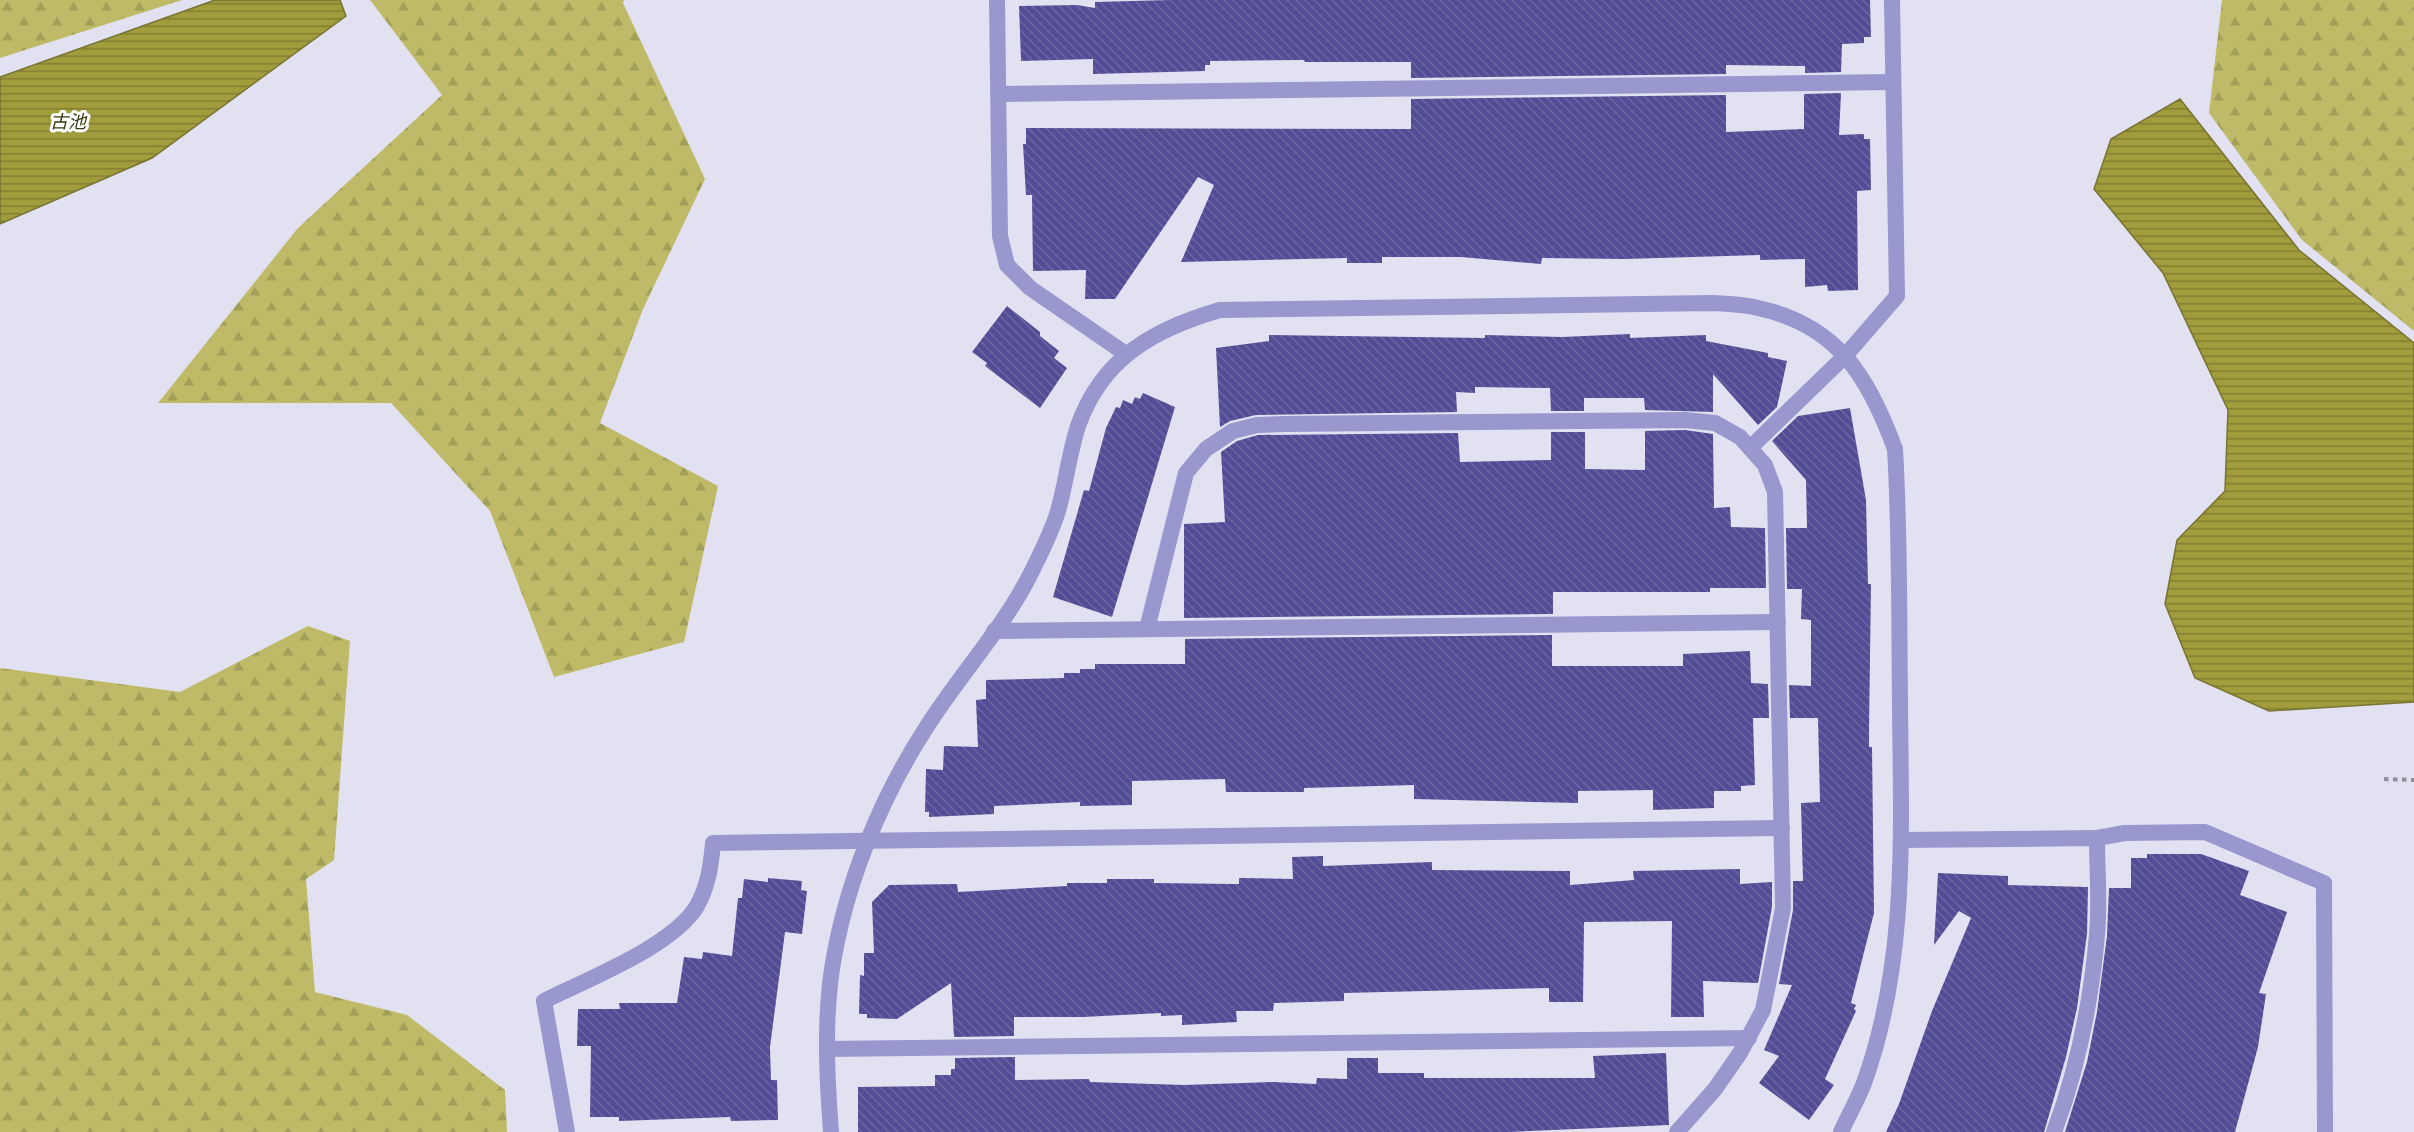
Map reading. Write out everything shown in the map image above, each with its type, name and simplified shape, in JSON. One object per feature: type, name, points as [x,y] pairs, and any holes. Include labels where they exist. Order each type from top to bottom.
[{"type":"street","points":[[997,0],[1000,236],[1007,265],[1030,288],[1126,354]]},
{"type":"street","points":[[1750,448],[1845,356],[1897,296],[1892,0]]},
{"type":"street","points":[[998,94],[1893,82]]},
{"type":"street","points":[[831,1132],[827,1048],[832,969],[855,878],[869,841],[906,760],[1027,581],[1045,546],[1058,510],[1078,426],[1096,390],[1116,363],[1152,335],[1173,325],[1220,310],[1712,303],[1759,308],[1801,323],[1834,343],[1859,371],[1880,407],[1896,449],[1901,840],[1899,910],[1892,971],[1879,1033],[1864,1084],[1840,1132]]},
{"type":"street","points":[[1148,629],[1186,473],[1206,449],[1233,431],[1257,425],[1285,424],[1685,420],[1715,423],[1740,437],[1766,465],[1775,492],[1783,908],[1762,1010],[1749,1038],[1715,1089],[1677,1132]]},
{"type":"street","points":[[994,631],[1778,622]]},
{"type":"street","points":[[567,1132],[544,1001],[647,949],[684,921],[696,907],[710,875],[713,843],[1782,828]]},
{"type":"street","points":[[1901,840],[2097,838],[2125,833],[2205,832],[2324,883],[2325,1132]]},
{"type":"street","points":[[2054,1132],[2069,1091],[2086,1017],[2097,933],[2097,838]]},
{"type":"street","points":[[827,1048],[1749,1038]]},
{"type":"path","points":[[2384,779],[2414,780]]},
{"type":"green space","points":[[0,0],[182,0],[0,58]]},
{"type":"green space","points":[[370,0],[624,0],[623,3],[705,179],[643,309],[600,423],[718,486],[684,642],[554,677],[490,511],[391,403],[158,403],[298,228],[442,95]]},
{"type":"green space","points":[[2222,0],[2414,0],[2414,331],[2302,240],[2209,113]]},
{"type":"green space","points":[[308,626],[350,641],[334,860],[306,879],[315,992],[407,1015],[505,1090],[507,1132],[0,1132],[0,668],[180,692]]},
{"type":"water","name":"古池","points":[[215,0],[340,0],[346,16],[152,158],[0,224],[0,77]]},
{"type":"water","points":[[2180,99],[2299,250],[2414,343],[2414,702],[2269,711],[2195,678],[2165,604],[2177,540],[2225,491],[2228,410],[2163,273],[2094,189],[2111,139]]},
{"type":"building","points":[[1170,0],[1870,0],[1871,37],[1864,37],[1864,43],[1842,44],[1841,72],[1805,73],[1805,66],[1726,65],[1726,74],[1411,78],[1411,62],[1305,62],[1304,60],[1210,61],[1210,65],[1205,65],[1205,71],[1093,74],[1093,59],[1021,61],[1019,6],[1077,5],[1095,8],[1095,2]]},
{"type":"building","points":[[1841,93],[1839,135],[1864,134],[1864,139],[1870,139],[1871,190],[1857,191],[1858,290],[1828,291],[1827,285],[1805,287],[1805,259],[1760,260],[1760,255],[1625,259],[1542,258],[1541,264],[1461,257],[1382,257],[1382,263],[1347,263],[1347,258],[1181,262],[1214,185],[1198,177],[1115,299],[1085,299],[1086,270],[1033,271],[1032,195],[1026,195],[1023,144],[1026,144],[1026,128],[1411,129],[1411,99],[1726,95],[1726,132],[1804,129],[1804,94]]},
{"type":"building","points":[[1007,306],[1040,332],[1040,336],[1059,351],[1054,358],[1067,368],[1040,408],[985,366],[987,363],[972,352]]},
{"type":"building","points":[[1630,334],[1630,338],[1706,335],[1706,341],[1768,353],[1768,357],[1787,361],[1777,407],[1758,425],[1713,374],[1713,412],[1645,410],[1644,398],[1584,398],[1584,411],[1551,411],[1550,388],[1475,387],[1475,393],[1456,392],[1457,412],[1256,415],[1230,421],[1220,427],[1216,348],[1269,341],[1269,335],[1485,338],[1485,335],[1562,337]]},
{"type":"building","points":[[1143,393],[1175,407],[1112,617],[1053,597],[1084,490],[1089,491],[1106,428],[1116,407],[1120,408],[1123,400],[1132,404],[1135,397],[1140,399]]},
{"type":"building","points":[[1850,408],[1866,500],[1868,584],[1871,584],[1869,747],[1872,747],[1874,913],[1851,1003],[1856,1005],[1854,1009],[1856,1011],[1825,1079],[1834,1085],[1809,1120],[1759,1083],[1779,1056],[1764,1050],[1792,985],[1779,984],[1793,910],[1793,881],[1803,881],[1801,803],[1820,802],[1818,718],[1790,718],[1789,685],[1811,686],[1811,620],[1801,619],[1802,589],[1787,589],[1786,528],[1807,528],[1806,480],[1772,441],[1798,416]]},
{"type":"building","points":[[1685,430],[1713,434],[1714,508],[1730,507],[1731,527],[1765,528],[1766,588],[1710,588],[1710,592],[1553,592],[1553,614],[1184,618],[1184,524],[1225,522],[1221,452],[1237,441],[1258,435],[1458,433],[1460,462],[1551,460],[1551,432],[1585,432],[1585,469],[1645,470],[1645,431]]},
{"type":"building","points":[[1552,635],[1552,666],[1683,666],[1683,654],[1750,651],[1751,683],[1768,684],[1769,718],[1753,718],[1755,785],[1741,786],[1741,791],[1714,791],[1714,808],[1653,810],[1653,790],[1578,791],[1578,803],[1414,799],[1414,785],[1304,788],[1304,792],[1226,792],[1225,779],[1132,781],[1132,805],[1080,806],[1080,802],[994,806],[994,814],[929,817],[929,812],[925,812],[926,769],[943,770],[944,746],[978,747],[976,700],[986,699],[986,680],[1064,678],[1064,673],[1080,673],[1080,669],[1095,669],[1095,664],[1185,664],[1185,639]]},
{"type":"building","points":[[2147,854],[2201,854],[2249,871],[2240,895],[2287,912],[2259,993],[2266,994],[2258,1047],[2235,1132],[2065,1132],[2087,1062],[2097,1012],[2107,936],[2109,888],[2131,888],[2131,858],[2147,858]]},
{"type":"building","points":[[1323,856],[1323,866],[1432,862],[1432,870],[1570,871],[1570,885],[1634,880],[1633,871],[1740,869],[1740,884],[1772,882],[1772,907],[1758,983],[1703,981],[1704,1017],[1671,1017],[1672,921],[1584,922],[1583,1002],[1549,1002],[1549,988],[1344,993],[1344,1001],[1274,1003],[1273,1011],[1236,1011],[1237,1022],[1182,1025],[1182,1015],[1161,1016],[1161,1013],[1083,1017],[1014,1017],[1014,1036],[954,1037],[951,983],[897,1019],[867,1018],[867,1014],[859,1014],[860,975],[864,976],[864,953],[874,953],[872,902],[889,885],[957,884],[958,892],[1067,886],[1067,883],[1107,883],[1107,879],[1154,879],[1154,883],[1239,884],[1239,878],[1293,879],[1292,857]]},
{"type":"building","points":[[1938,873],[2008,876],[2008,885],[2088,887],[2087,934],[2077,1008],[2066,1057],[2044,1132],[1886,1132],[1899,1104],[1932,1011],[1971,918],[1959,911],[1934,945]]},
{"type":"building","points":[[768,878],[802,881],[801,890],[807,891],[802,934],[785,932],[770,1047],[771,1080],[777,1080],[778,1120],[731,1121],[730,1117],[619,1121],[619,1117],[590,1117],[591,1046],[577,1046],[578,1009],[620,1009],[619,1003],[677,1003],[684,957],[702,959],[703,952],[732,956],[738,898],[742,898],[744,879],[768,882]]},
{"type":"building","points":[[1666,1053],[1669,1125],[1509,1132],[858,1132],[858,1087],[935,1086],[935,1075],[951,1075],[951,1069],[955,1069],[955,1058],[1015,1057],[1015,1080],[1089,1079],[1090,1082],[1184,1085],[1273,1082],[1316,1084],[1317,1078],[1347,1079],[1347,1058],[1378,1058],[1378,1073],[1424,1073],[1424,1078],[1595,1078],[1593,1056]]}]
